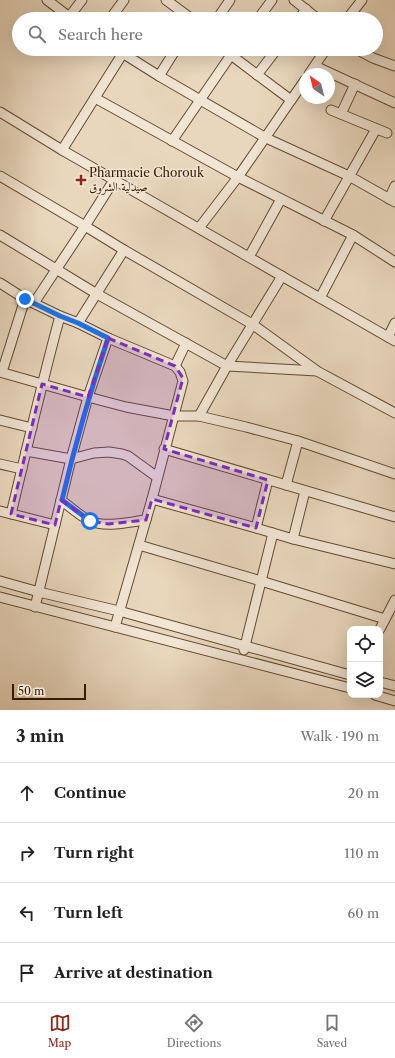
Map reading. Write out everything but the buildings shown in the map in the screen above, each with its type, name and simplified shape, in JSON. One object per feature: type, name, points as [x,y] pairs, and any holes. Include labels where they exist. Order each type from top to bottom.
[{"type":"street","points":[[47,0],[62,12]]},
{"type":"street","points":[[74,12],[82,0]]},
{"type":"street","points":[[115,12],[124,0]]},
{"type":"street","points":[[166,0],[182,12]]},
{"type":"street","points":[[222,12],[230,0]]},
{"type":"street","points":[[263,12],[272,0]]},
{"type":"street","points":[[294,0],[310,12]]},
{"type":"street","points":[[353,12],[362,0]]},
{"type":"street","points":[[62,150],[95,98],[116,56]]},
{"type":"street","points":[[127,56],[266,138],[349,176],[392,200],[395,186]]},
{"type":"street","points":[[159,76],[172,56]]},
{"type":"street","points":[[172,141],[230,56]]},
{"type":"street","points":[[238,56],[257,75],[291,100]]},
{"type":"street","points":[[257,75],[272,56]]},
{"type":"street","points":[[321,56],[315,66],[395,103]]},
{"type":"street","points":[[369,56],[395,66]]},
{"type":"street","points":[[341,114],[355,84]]},
{"type":"street","points":[[199,228],[266,138],[299,89]]},
{"type":"street","points":[[95,98],[238,177],[353,235],[395,262]]},
{"type":"street","points":[[331,110],[387,133]]},
{"type":"street","points":[[0,112],[62,150],[391,339],[395,323]]},
{"type":"street","points":[[324,221],[376,129]]},
{"type":"street","points":[[0,176],[252,324],[317,371],[395,413]]},
{"type":"street","points":[[34,303],[114,180]]},
{"type":"street","points":[[249,257],[281,199]]},
{"type":"street","points":[[0,235],[97,294],[227,366],[317,371]]},
{"type":"street","points":[[320,298],[353,235]]},
{"type":"street","points":[[78,323],[124,250]]},
{"type":"street","points":[[199,416],[227,366],[282,276]]},
{"type":"street","points":[[0,283],[25,299],[108,338],[175,366],[180,372],[183,381],[152,499],[115,627]]},
{"type":"street","points":[[25,299],[1,372],[126,407],[174,416],[199,416],[246,426],[298,441],[395,474]]},
{"type":"street","points":[[11,514],[60,316]]},
{"type":"street","points":[[35,607],[71,459],[88,397],[108,338]]},
{"type":"street","points":[[175,366],[186,343]]},
{"type":"street","points":[[0,420],[32,428]]},
{"type":"street","points":[[286,485],[298,441]]},
{"type":"street","points":[[164,449],[395,517]]},
{"type":"street","points":[[26,451],[71,459],[94,453],[109,452],[122,454],[128,456],[157,477]]},
{"type":"street","points":[[0,464],[22,469]]},
{"type":"street","points":[[256,528],[268,480]]},
{"type":"street","points":[[293,539],[304,491]]},
{"type":"street","points":[[152,499],[293,539],[395,564]]},
{"type":"street","points":[[62,500],[86,519],[97,524],[146,520]]},
{"type":"street","points":[[0,511],[55,525]]},
{"type":"street","points":[[242,659],[273,533]]},
{"type":"street","points":[[139,545],[385,619]]},
{"type":"street","points":[[0,581],[38,592],[119,611],[347,674]]},
{"type":"street","points":[[0,598],[347,687]]},
{"type":"street","points":[[382,626],[395,600]]},
{"type":"street","points":[[383,683],[395,686]]},
{"type":"street","points":[[383,697],[395,701]]},
{"type":"highlighted area","points":[[108,338],[175,366],[183,378],[164,449],[268,480],[256,528],[152,499],[146,520],[108,524],[90,521],[61,500],[55,525],[11,514],[42,384],[88,397]]},
{"type":"place","name":"Pharmacie Chorouk صيدلية الشروق","points":[[81,180]]},
{"type":"route","points":[[25,299],[108,338],[88,397],[71,459],[62,500],[90,521]]}]
